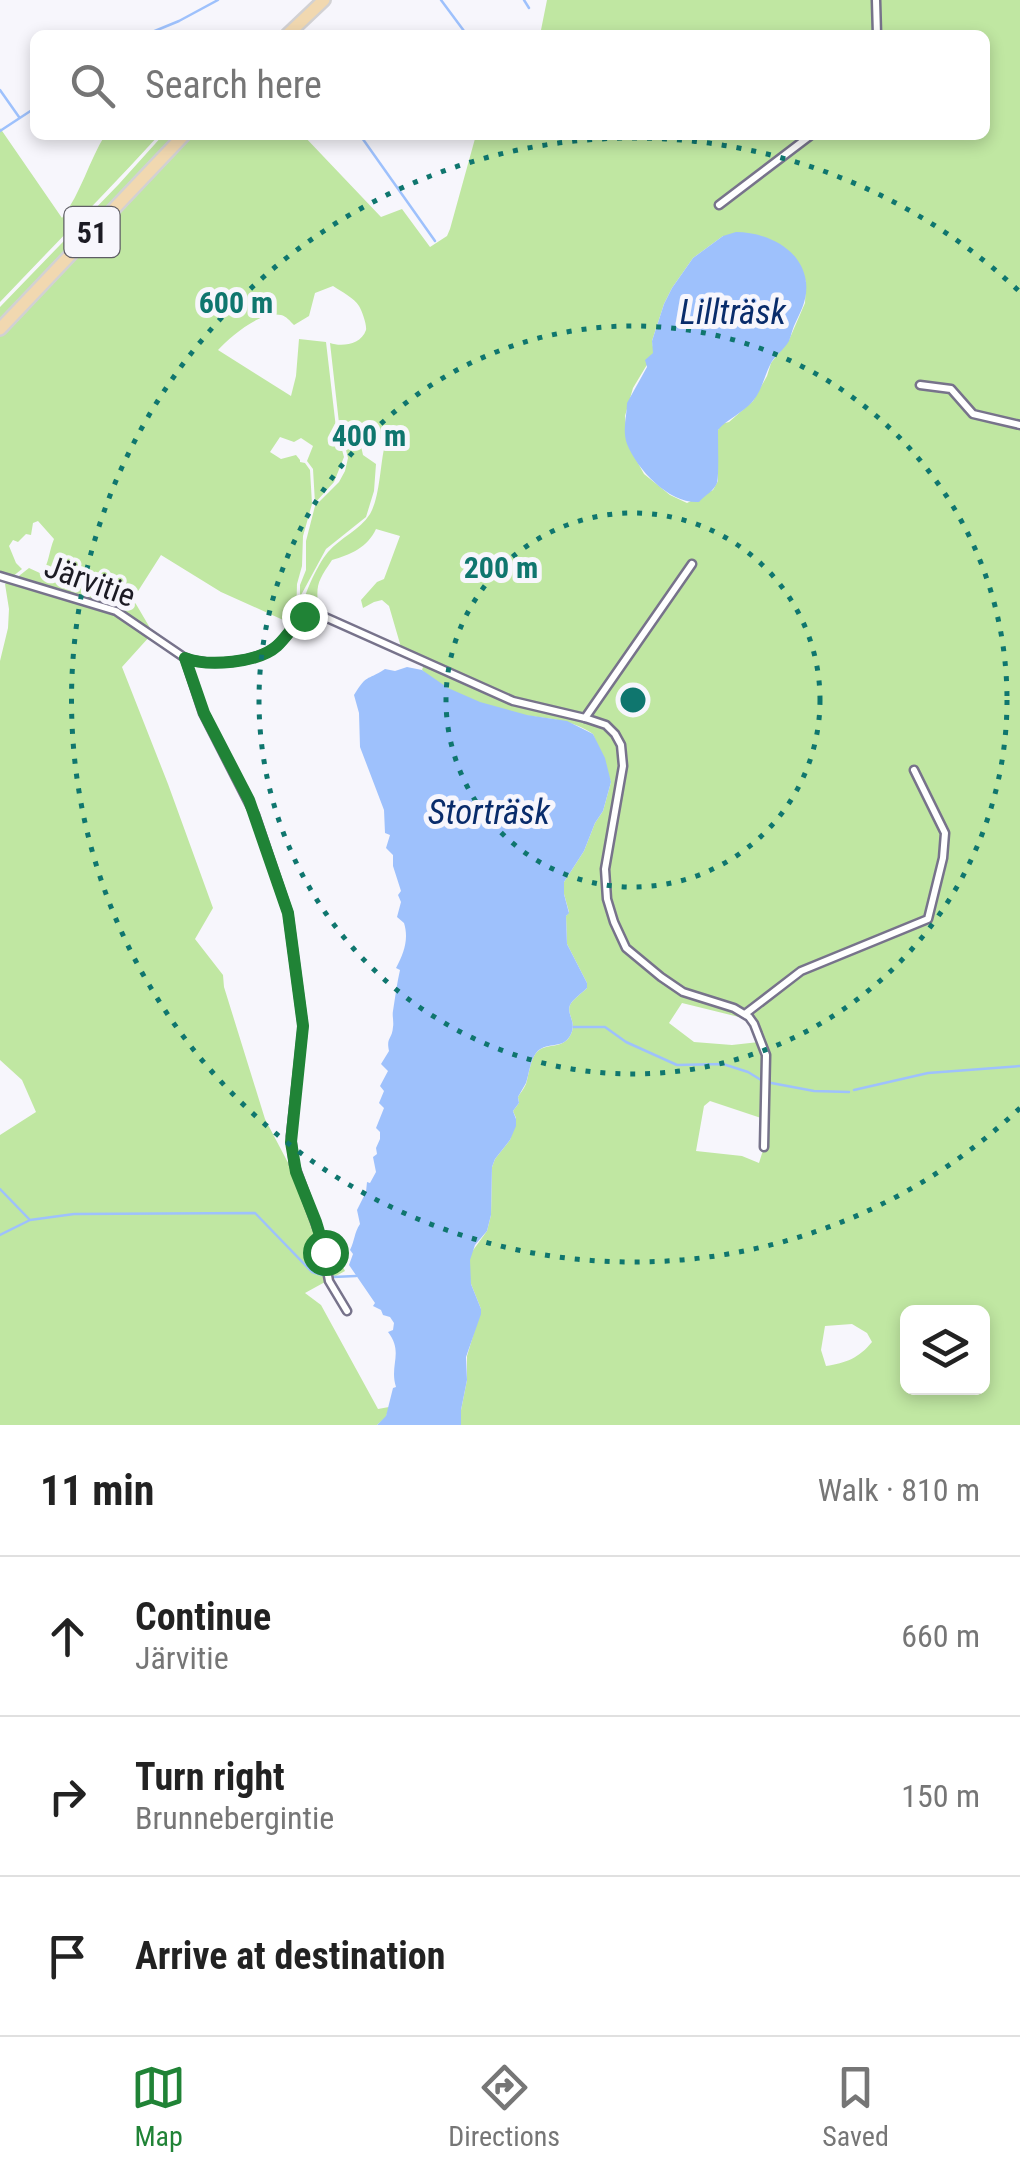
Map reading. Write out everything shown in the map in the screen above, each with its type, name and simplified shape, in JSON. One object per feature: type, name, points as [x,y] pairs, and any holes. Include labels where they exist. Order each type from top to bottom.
[{"type":"main road","points":[[292,30],[324,0]]},
{"type":"main road","name":"51","points":[[0,329],[179,140]]},
{"type":"street","points":[[876,0],[878,30]]},
{"type":"street","points":[[719,205],[804,140]]},
{"type":"street","points":[[920,385],[951,389],[973,414],[1020,425]]},
{"type":"street","points":[[585,718],[692,564]]},
{"type":"street","name":"Järvitie","points":[[0,576],[116,611],[185,658]]},
{"type":"street","points":[[347,1312],[328,1282],[321,1238],[294,1164],[291,1136],[303,1026],[288,913],[249,800],[204,713],[185,658],[206,662],[260,657],[298,621],[316,613],[513,701],[585,718],[611,729],[619,740],[624,766],[608,841],[606,899],[623,944],[637,959],[684,992],[745,1014],[757,1029],[766,1055],[764,1147]]},
{"type":"street","points":[[745,1014],[801,971],[928,919],[945,834],[914,770]]},
{"type":"green space","points":[[547,0],[1020,0],[1020,1425],[461,1425],[467,1356],[481,1309],[466,1260],[487,1231],[492,1167],[510,1140],[516,1118],[513,1111],[532,1060],[540,1050],[567,1040],[573,1027],[570,1005],[587,988],[567,944],[569,912],[564,882],[603,811],[611,782],[593,734],[568,722],[511,712],[456,693],[422,670],[424,664],[403,654],[389,606],[382,600],[363,608],[361,600],[384,579],[400,536],[376,529],[358,549],[332,560],[319,584],[319,610],[300,617],[319,565],[333,547],[366,520],[378,490],[385,444],[376,434],[359,437],[363,455],[376,464],[374,491],[366,517],[326,549],[300,597],[306,570],[306,541],[315,506],[339,482],[348,458],[339,423],[330,343],[350,344],[366,330],[354,300],[333,286],[315,293],[309,316],[294,325],[281,315],[264,317],[218,350],[291,396],[299,339],[326,342],[336,428],[344,457],[334,482],[315,503],[313,469],[307,461],[313,446],[301,438],[294,442],[280,437],[270,452],[281,459],[296,455],[310,470],[312,504],[303,536],[296,620],[292,624],[221,592],[161,555],[133,599],[153,633],[113,607],[15,579],[29,568],[42,574],[46,566],[54,539],[38,521],[33,523],[31,535],[26,534],[18,542],[13,540],[9,546],[22,569],[12,577],[0,573],[0,334],[185,140],[308,140],[381,217],[402,209],[430,247],[447,236],[475,140],[990,140],[990,30],[541,30]],"holes":[[[723,236],[806,281],[805,303],[789,340],[771,363],[753,401],[718,430],[718,481],[713,490],[687,503],[670,495],[644,474],[628,445],[625,416],[633,388],[654,353],[652,341],[672,288],[693,258]],[[682,1003],[749,1017],[759,1042],[694,1042],[669,1023]],[[710,1101],[764,1119],[764,1147],[759,1163],[742,1156],[696,1151],[704,1106]],[[852,1324],[867,1333],[872,1342],[852,1359],[826,1366],[821,1350],[825,1326]]]},
{"type":"green space","points":[[0,128],[62,218],[102,140],[154,140],[0,302]]},
{"type":"green space","points":[[159,140],[170,140],[0,321],[0,307]]},
{"type":"green space","points":[[9,581],[109,609],[150,636],[122,667],[213,908],[195,939],[223,975],[265,1119],[345,1271],[305,1293],[321,1305],[378,1409],[389,1407],[386,1417],[377,1425],[0,1425],[0,1135],[36,1112],[22,1080],[0,1060],[0,661],[8,628],[5,584]]},
{"type":"water","name":"Lillträsk","points":[[736,232],[759,235],[790,251],[803,270],[806,294],[789,341],[772,362],[756,397],[718,430],[716,486],[699,502],[688,501],[656,484],[632,454],[625,434],[627,403],[647,367],[645,360],[653,353],[652,341],[672,288],[693,258],[723,236]]},
{"type":"water","name":"Storträsk","points":[[385,669],[422,670],[448,688],[480,702],[567,721],[593,734],[611,782],[603,811],[564,882],[569,913],[567,944],[587,988],[570,1005],[573,1027],[567,1040],[540,1049],[532,1060],[513,1111],[516,1126],[492,1167],[487,1231],[475,1245],[470,1260],[471,1284],[481,1314],[466,1357],[461,1425],[377,1425],[386,1416],[396,1387],[395,1346],[388,1332],[393,1330],[394,1323],[373,1306],[375,1303],[349,1265],[360,1224],[357,1210],[367,1182],[376,1172],[373,1157],[377,1154],[380,1132],[376,1128],[384,1108],[379,1103],[384,1091],[380,1086],[388,1071],[381,1064],[389,1051],[400,970],[396,968],[406,935],[404,923],[397,917],[401,891],[393,855],[386,848],[390,835],[385,833],[384,810],[360,747],[354,695],[365,681]]},
{"type":"waterway","points":[[157,30],[218,0]]},
{"type":"waterway","points":[[441,0],[463,30]]},
{"type":"waterway","points":[[524,0],[529,8]]},
{"type":"waterway","points":[[300,30],[305,25]]},
{"type":"waterway","points":[[0,90],[19,117]]},
{"type":"waterway","points":[[0,131],[30,111]]},
{"type":"waterway","points":[[364,140],[435,241]]},
{"type":"waterway","points":[[574,1027],[605,1027],[626,1042],[677,1065],[723,1064],[761,1080]]},
{"type":"waterway","points":[[854,1090],[928,1073],[1020,1066]]},
{"type":"waterway","points":[[766,1082],[814,1091],[849,1092]]},
{"type":"waterway","points":[[0,1189],[29,1219]]},
{"type":"waterway","points":[[0,1235],[30,1220],[74,1214],[255,1213],[312,1272],[322,1275]]},
{"type":"waterway","points":[[333,1277],[356,1276]]},
{"type":"route","points":[[304,616],[260,657],[206,662],[185,658],[204,713],[249,800],[288,913],[303,1026],[291,1142],[296,1172],[325,1252]]}]
